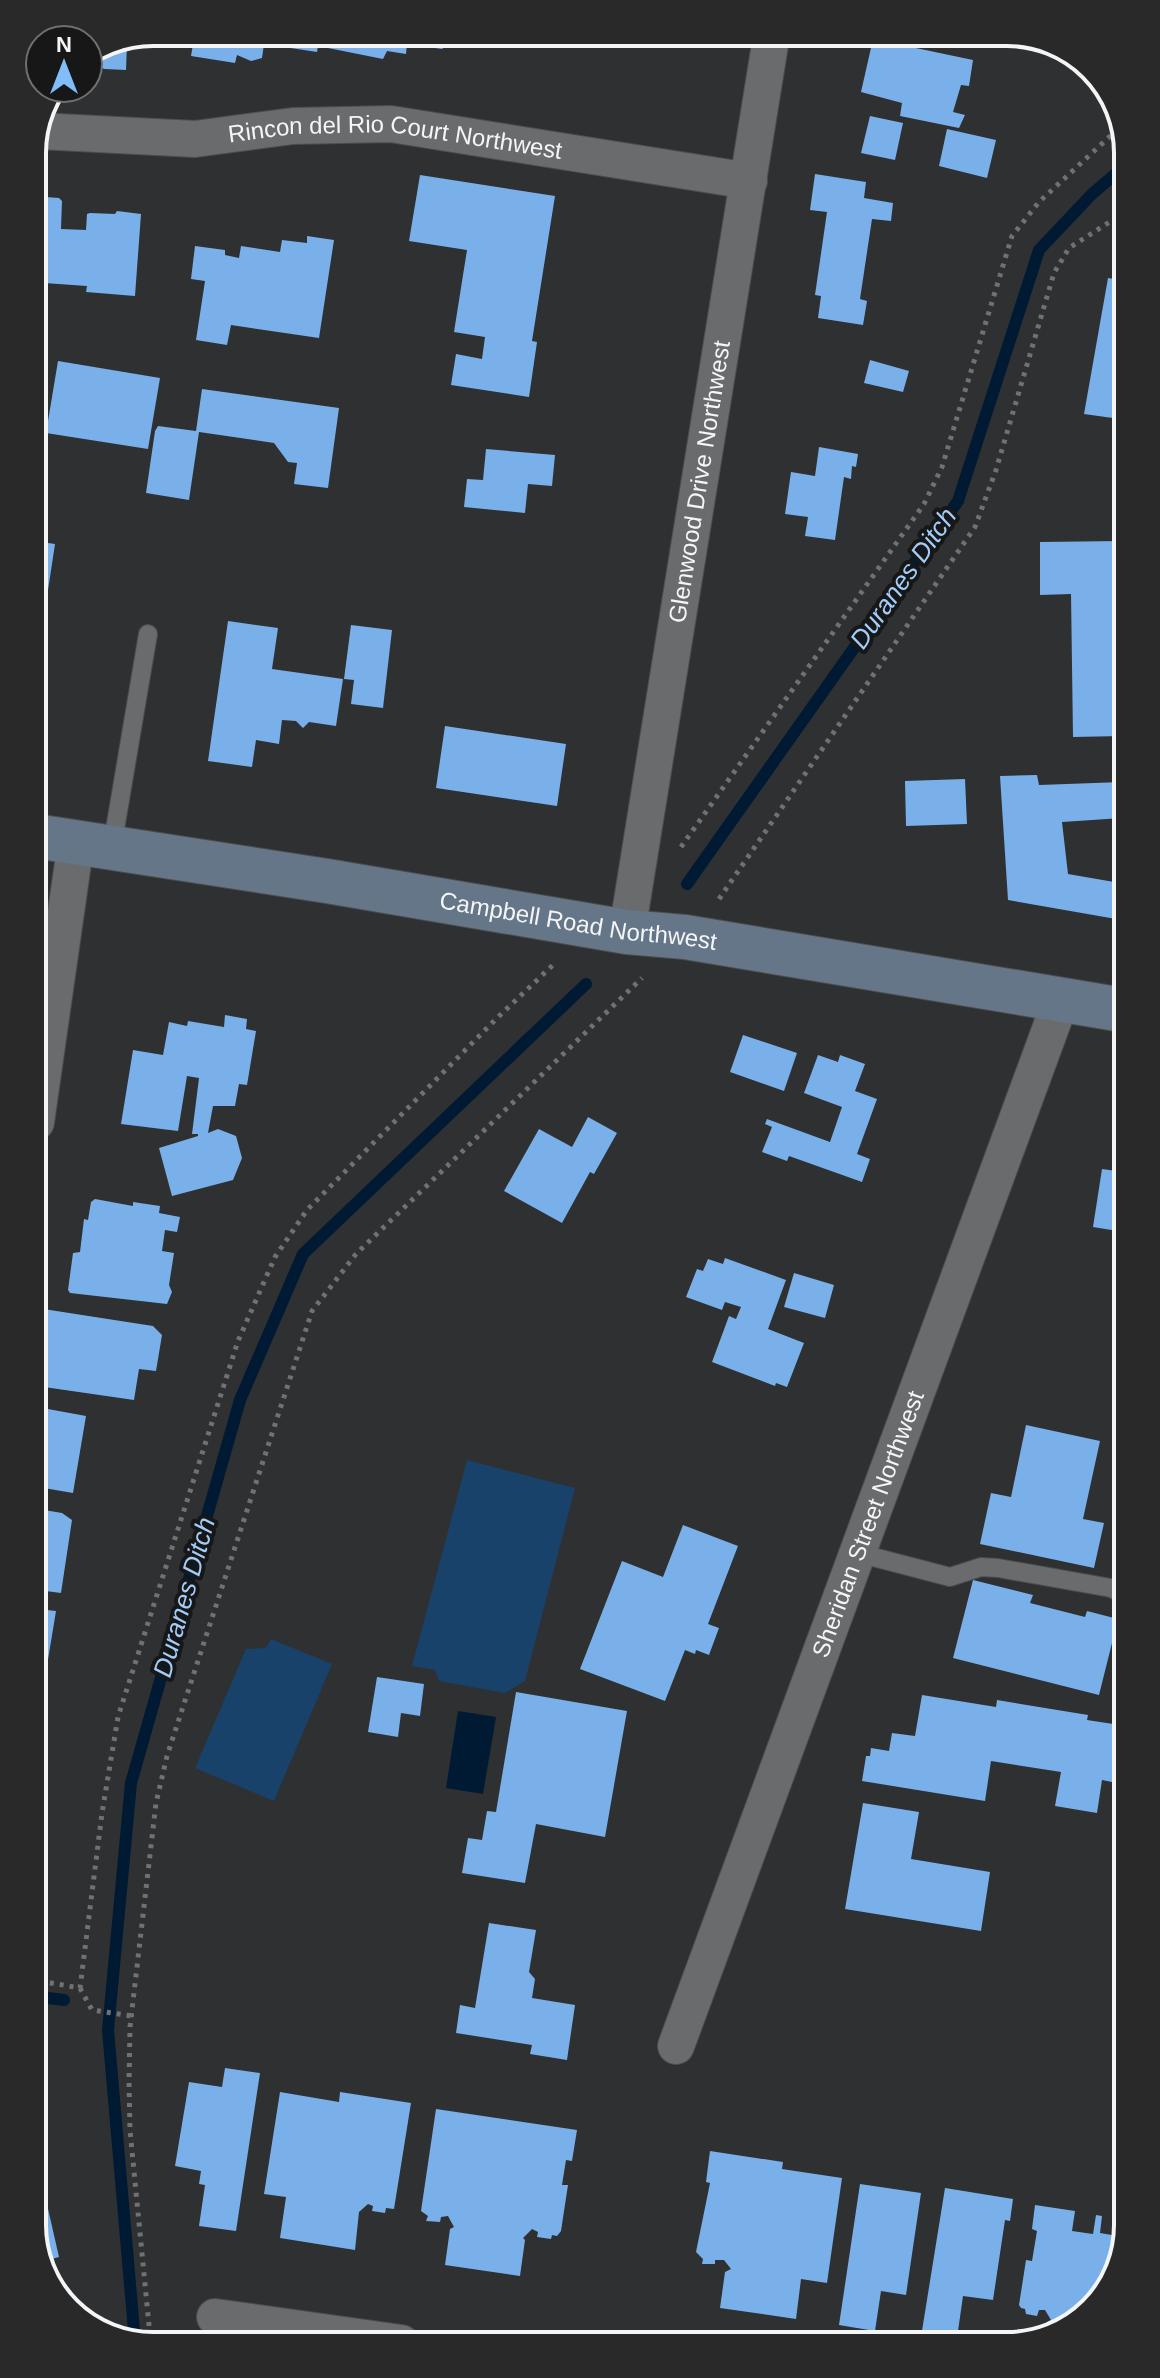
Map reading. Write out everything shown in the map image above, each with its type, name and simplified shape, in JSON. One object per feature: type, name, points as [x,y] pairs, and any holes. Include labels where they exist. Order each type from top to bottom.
[{"type":"street","name":"Glenwood Drive Northwest","points":[[619,919],[749,181],[770,46]]},
{"type":"street","name":"Rincon del Rio Court Northwest","points":[[49,132],[195,139],[293,126],[391,124],[749,181]]},
{"type":"street","name":"Campbell Road Northwest","points":[[74,842],[619,919],[685,937],[1114,1009]]},
{"type":"street","points":[[46,1048],[74,842]]},
{"type":"street","name":"Sheridan Street Northwest","points":[[676,2046],[1061,1000]]},
{"type":"street","points":[[215,2317],[322,2332]]},
{"type":"lane","points":[[74,842],[148,634]]},
{"type":"lane","points":[[858,1553],[950,1577],[981,1567],[998,1568],[1114,1590]]},
{"type":"path","points":[[129,2016],[92,2010],[80,1988],[102,1813],[118,1717],[238,1341],[275,1257],[307,1210],[495,1020],[619,919],[691,836],[924,504],[942,467],[1012,236],[1039,202],[1112,134]]},
{"type":"path","points":[[150,2332],[130,2130],[129,2016],[156,1803],[164,1768],[312,1311],[356,1254],[685,937],[715,903],[975,527],[996,470],[1054,273],[1069,248],[1114,219]]},
{"type":"path","points":[[46,1982],[80,1988]]},
{"type":"shaded area","points":[[467,1460],[575,1488],[525,1681],[505,1693],[439,1681],[435,1670],[412,1666]]},
{"type":"shaded area","points":[[271,1639],[332,1664],[274,1801],[195,1768],[246,1649],[266,1648]]},
{"type":"shaded area","points":[[458,1711],[496,1717],[483,1794],[446,1788]]},
{"type":"building","points":[[193,46],[264,46],[262,58],[251,61],[237,55],[235,63],[191,56]]},
{"type":"building","points":[[277,46],[318,46],[317,52]]},
{"type":"building","points":[[318,46],[407,46],[406,54],[387,51],[383,59]]},
{"type":"building","points":[[871,46],[906,46],[973,60],[969,86],[961,85],[953,112],[965,115],[959,128],[900,116],[902,103],[861,92]]},
{"type":"building","points":[[127,50],[126,70],[105,69],[104,58]]},
{"type":"building","points":[[870,116],[903,123],[895,160],[861,153]]},
{"type":"building","points":[[947,129],[996,140],[987,178],[939,166]]},
{"type":"building","points":[[815,174],[866,182],[864,198],[893,203],[891,221],[872,219],[860,299],[867,301],[863,325],[818,318],[821,296],[815,295],[827,212],[810,210]]},
{"type":"building","points":[[420,175],[555,196],[532,341],[537,342],[529,397],[451,385],[456,354],[482,359],[485,337],[454,332],[467,250],[409,241]]},
{"type":"building","points":[[46,197],[62,201],[61,229],[86,230],[87,214],[90,213],[115,214],[117,211],[141,214],[135,296],[86,292],[87,286],[46,283]]},
{"type":"building","points":[[307,236],[334,240],[319,338],[231,325],[227,345],[196,340],[205,281],[191,279],[195,246],[225,250],[225,255],[239,258],[241,246],[280,252],[282,240],[307,243]]},
{"type":"building","points":[[1108,278],[1114,279],[1114,418],[1084,414]]},
{"type":"building","points":[[870,360],[909,371],[903,392],[864,383]]},
{"type":"building","points":[[58,361],[160,378],[148,449],[46,433]]},
{"type":"building","points":[[202,389],[339,408],[328,488],[294,484],[297,463],[288,462],[274,443],[199,432],[189,500],[146,493],[155,431],[158,426],[196,431]]},
{"type":"building","points":[[819,447],[858,454],[856,467],[852,466],[851,479],[844,477],[835,540],[805,536],[808,517],[785,514],[791,472],[815,476]]},
{"type":"building","points":[[486,449],[555,455],[552,486],[528,484],[525,513],[464,507],[467,479],[483,480]]},
{"type":"building","points":[[1114,541],[1114,736],[1073,737],[1071,594],[1040,595],[1040,542]]},
{"type":"building","points":[[46,543],[55,544],[46,603]]},
{"type":"building","points":[[228,621],[278,628],[272,669],[343,679],[336,726],[309,722],[303,728],[296,721],[282,720],[279,744],[256,740],[252,767],[208,761]]},
{"type":"building","points":[[351,625],[392,630],[383,708],[351,704],[354,680],[344,679]]},
{"type":"building","points":[[445,726],[566,744],[557,806],[436,788]]},
{"type":"building","points":[[1037,775],[1039,785],[1114,782],[1114,819],[1062,822],[1068,874],[1114,882],[1114,919],[1008,900],[1000,776]]},
{"type":"building","points":[[965,779],[967,824],[906,826],[905,781]]},
{"type":"building","points":[[225,1015],[247,1019],[246,1029],[256,1031],[247,1085],[239,1084],[235,1106],[213,1106],[208,1133],[218,1129],[236,1136],[242,1158],[233,1180],[172,1196],[159,1148],[198,1136],[192,1134],[199,1078],[187,1076],[178,1131],[121,1124],[133,1050],[163,1055],[169,1022],[187,1026],[188,1021],[224,1027]]},
{"type":"building","points":[[743,1035],[797,1053],[784,1091],[730,1072]]},
{"type":"building","points":[[818,1055],[838,1062],[840,1055],[865,1064],[855,1091],[877,1099],[857,1154],[870,1159],[862,1182],[789,1156],[787,1161],[762,1152],[772,1127],[765,1124],[767,1119],[830,1142],[842,1107],[804,1093]]},
{"type":"building","points":[[588,1117],[617,1133],[594,1174],[590,1172],[562,1223],[504,1191],[539,1129],[572,1147]]},
{"type":"building","points":[[1102,1169],[1114,1171],[1114,1230],[1093,1227]]},
{"type":"building","points":[[95,1199],[133,1206],[133,1202],[160,1206],[159,1213],[180,1217],[177,1232],[165,1230],[162,1251],[174,1253],[169,1285],[172,1292],[167,1304],[70,1293],[73,1253],[80,1252],[84,1219],[88,1220],[91,1202]]},
{"type":"building","points":[[725,1258],[786,1280],[768,1329],[804,1343],[787,1387],[776,1383],[775,1386],[712,1362],[729,1316],[736,1319],[741,1307],[725,1302],[722,1310],[686,1297],[697,1269],[703,1271],[708,1259],[723,1264]]},
{"type":"building","points":[[794,1273],[834,1285],[825,1318],[784,1307]]},
{"type":"building","points":[[46,1309],[153,1326],[162,1335],[156,1371],[139,1369],[134,1400],[46,1387]]},
{"type":"building","points":[[46,1409],[86,1416],[73,1493],[46,1488]]},
{"type":"building","points":[[1026,1425],[1100,1441],[1083,1519],[1104,1523],[1094,1568],[980,1544],[991,1493],[1011,1497]]},
{"type":"building","points":[[46,1510],[62,1513],[72,1520],[61,1593],[46,1591]]},
{"type":"building","points":[[683,1525],[738,1546],[708,1624],[719,1628],[709,1655],[685,1650],[665,1701],[580,1669],[622,1561],[663,1577]]},
{"type":"building","points":[[973,1580],[1033,1595],[1030,1603],[1085,1617],[1087,1611],[1114,1618],[1114,1635],[1099,1695],[953,1658]]},
{"type":"building","points":[[46,1610],[56,1611],[46,1672]]},
{"type":"building","points":[[377,1677],[424,1684],[420,1716],[401,1713],[398,1737],[368,1732]]},
{"type":"building","points":[[516,1692],[627,1711],[605,1837],[536,1824],[525,1883],[462,1873],[468,1838],[482,1840],[487,1811],[496,1812]]},
{"type":"building","points":[[922,1695],[996,1707],[997,1700],[1088,1715],[1087,1720],[1114,1724],[1114,1780],[1112,1782],[1102,1780],[1097,1813],[1055,1806],[1061,1772],[991,1761],[985,1801],[862,1781],[866,1756],[870,1756],[871,1748],[889,1751],[892,1733],[915,1736]]},
{"type":"building","points":[[863,1803],[919,1812],[911,1859],[990,1872],[981,1931],[845,1909]]},
{"type":"building","points":[[489,1923],[536,1930],[529,1972],[535,1979],[532,1998],[575,2005],[567,2060],[530,2054],[532,2045],[456,2033],[460,2005],[475,2008]]},
{"type":"building","points":[[225,2068],[260,2073],[236,2231],[199,2226],[205,2185],[199,2184],[201,2171],[175,2166],[189,2082],[222,2087]]},
{"type":"building","points":[[280,2092],[339,2102],[340,2092],[411,2103],[394,2209],[386,2208],[385,2213],[372,2211],[373,2206],[368,2204],[359,2212],[355,2250],[280,2238],[286,2197],[264,2194]]},
{"type":"building","points":[[436,2109],[577,2130],[572,2161],[566,2160],[562,2185],[568,2185],[561,2231],[557,2236],[552,2235],[551,2239],[537,2237],[538,2232],[532,2229],[523,2238],[520,2276],[445,2265],[450,2229],[454,2227],[448,2216],[441,2217],[440,2222],[426,2221],[428,2216],[421,2211]]},
{"type":"building","points":[[710,2151],[783,2162],[782,2169],[842,2178],[827,2283],[801,2279],[796,2319],[720,2308],[725,2272],[731,2269],[724,2260],[702,2264],[703,2259],[696,2252],[710,2183],[706,2182]]},
{"type":"building","points":[[860,2184],[921,2193],[906,2295],[881,2291],[875,2331],[839,2325]]},
{"type":"building","points":[[945,2188],[1013,2199],[1010,2221],[1005,2220],[993,2300],[963,2296],[958,2332],[922,2332]]},
{"type":"building","points":[[46,2200],[59,2257],[52,2259],[48,2246]]},
{"type":"building","points":[[1035,2205],[1075,2211],[1072,2231],[1093,2234],[1096,2215],[1102,2216],[1100,2233],[1113,2235],[1110,2253],[1096,2285],[1072,2310],[1047,2324],[1051,2320],[1045,2310],[1039,2310],[1037,2316],[1026,2314],[1019,2305],[1026,2260],[1032,2261],[1037,2231],[1032,2229]]},
{"type":"waterway","name":"Duranes Ditch","points":[[687,884],[958,501],[1039,250],[1114,175]]},
{"type":"waterway","name":"Duranes Ditch","points":[[134,2330],[108,2030],[131,1783],[240,1400],[303,1254],[586,984]]},
{"type":"waterway","points":[[46,1998],[64,2000]]}]
